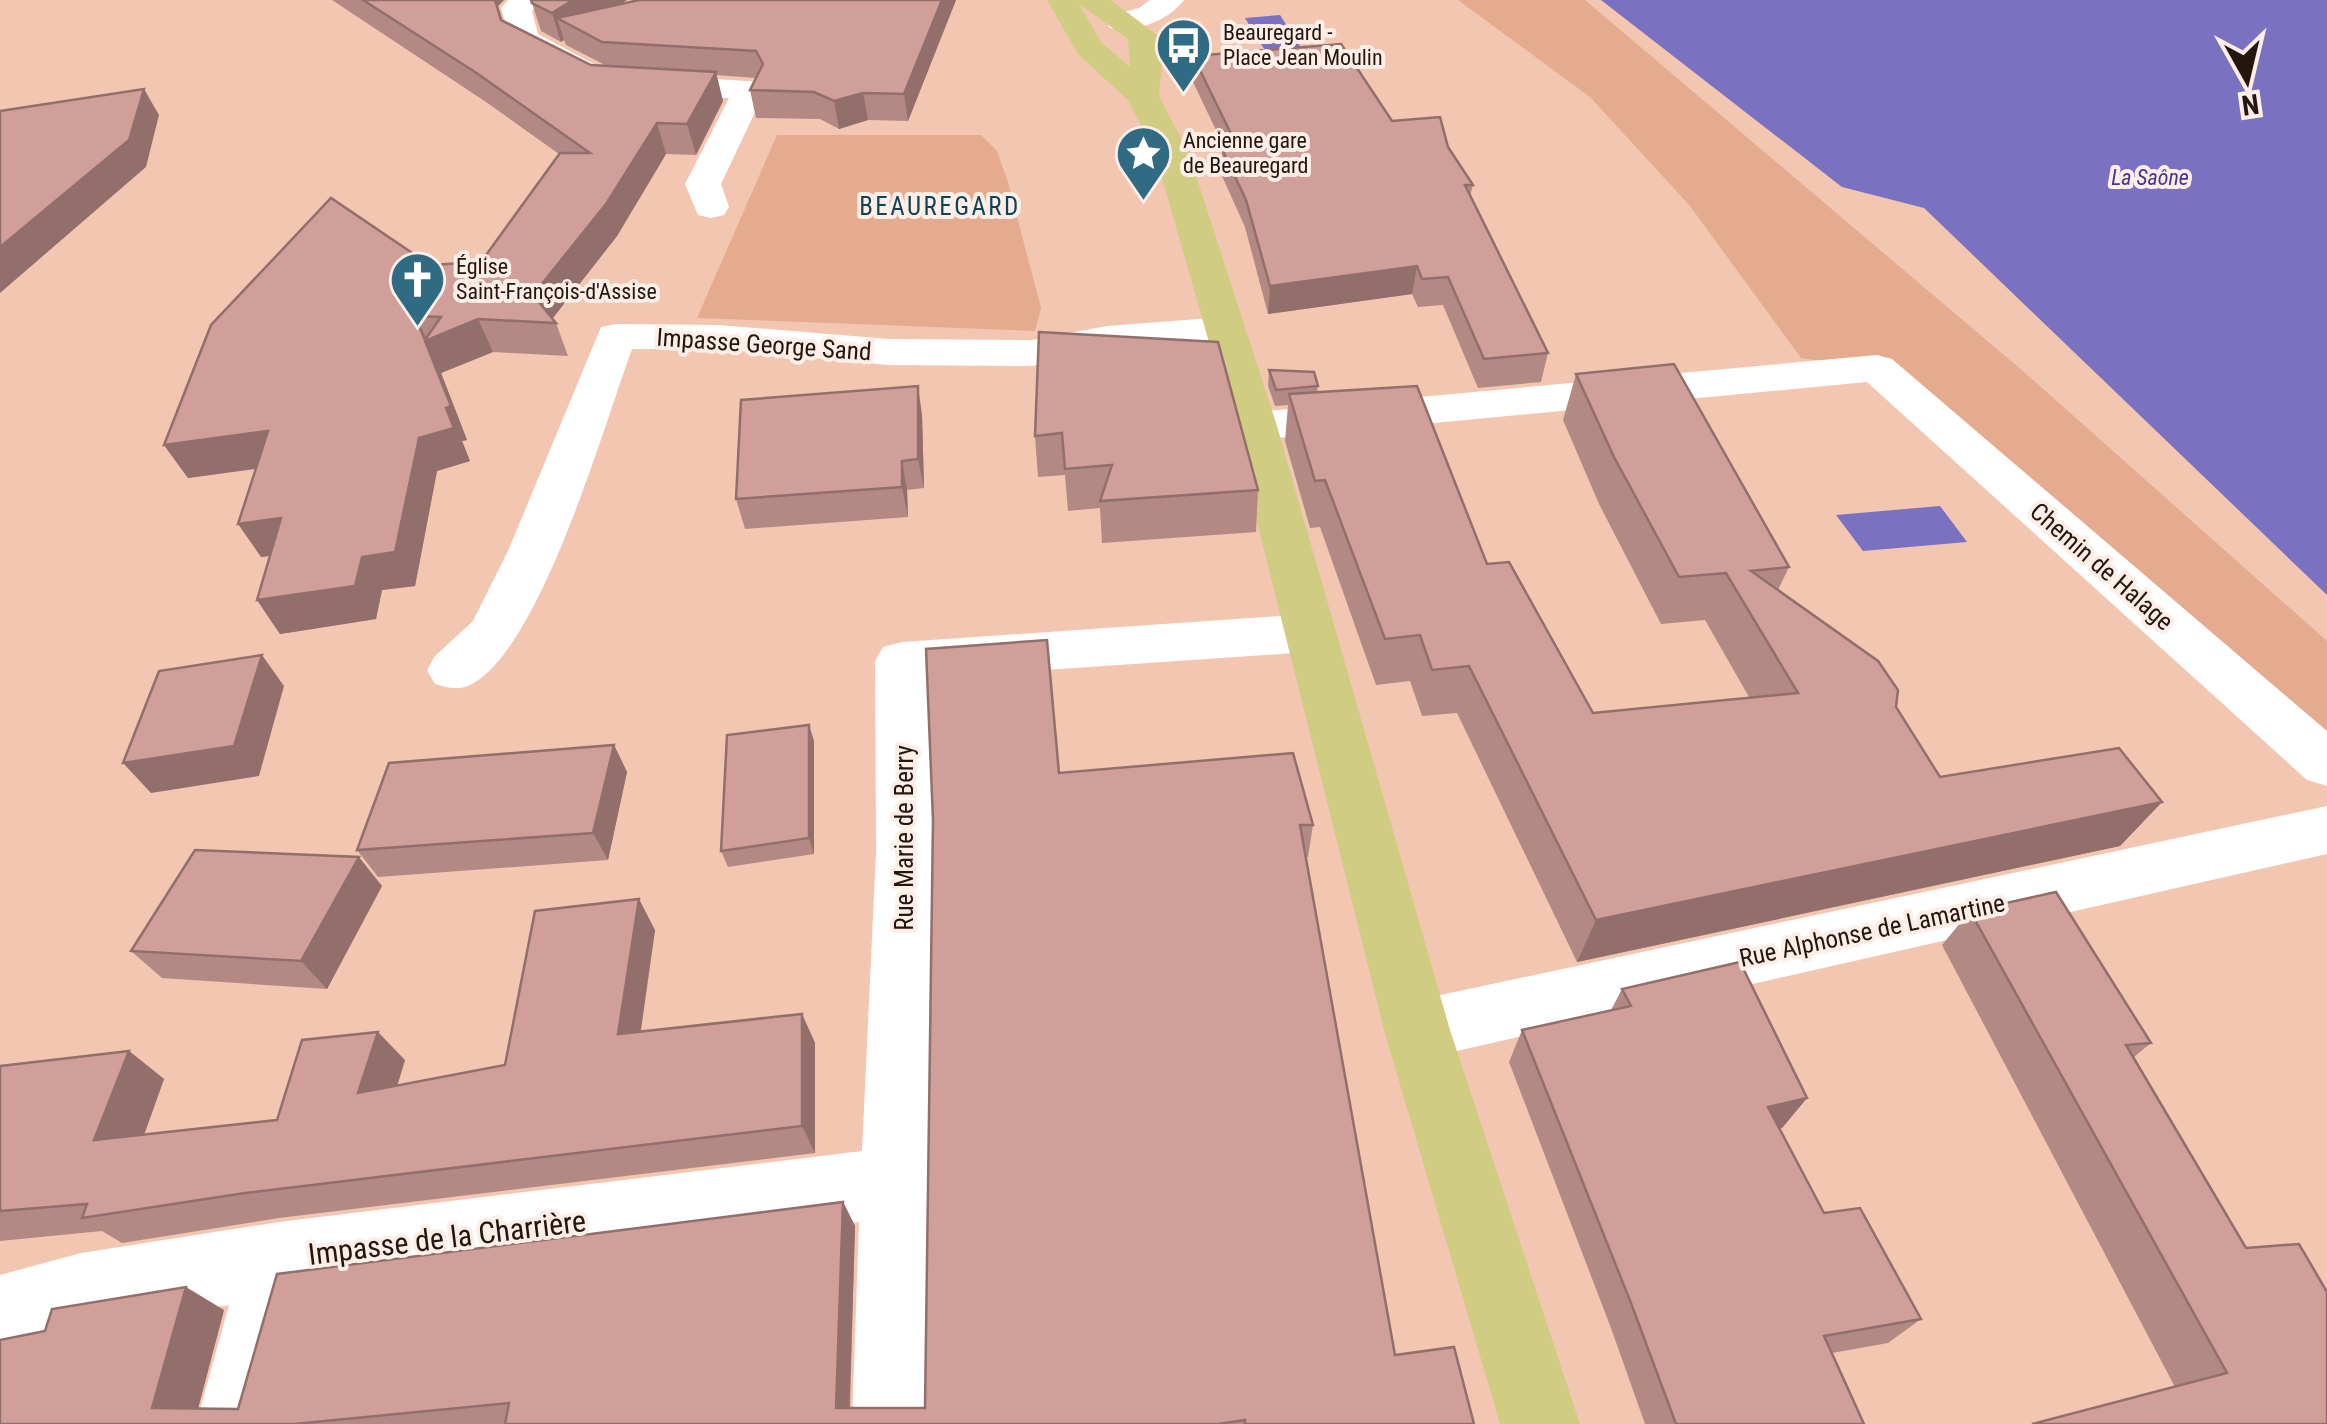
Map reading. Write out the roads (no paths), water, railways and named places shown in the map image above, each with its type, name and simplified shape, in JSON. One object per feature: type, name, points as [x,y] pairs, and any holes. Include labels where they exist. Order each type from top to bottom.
[{"type":"main road","points":[[1143,96],[1147,54],[1142,35],[1096,9],[1089,47],[1143,96],[1172,154],[1255,426],[1416,1030],[1540,1424]]},
{"type":"street","points":[[527,0],[516,8],[524,39],[602,81],[750,89],[703,184],[711,207]]},
{"type":"street","points":[[1096,9],[1150,14],[1169,0]]},
{"type":"street","name":"Impasse George Sand","points":[[454,670],[493,633],[533,551],[616,336],[718,336],[888,352],[1032,353],[1107,338],[1224,329]]},
{"type":"street","name":"Chemin de Halage","points":[[1255,426],[1876,368],[2327,764]]},
{"type":"street","name":"Rue Marie de Berry","points":[[892,1424],[896,1182],[904,1015],[902,661],[1310,633]]},
{"type":"street","name":"Rue Alphonse de Lamartine","points":[[1416,1030],[2327,830]]},
{"type":"street","name":"Impasse de la Charrière","points":[[0,1313],[81,1291],[279,1259],[896,1182]]},
{"type":"street","points":[[236,1424],[279,1259]]},
{"type":"water","name":"La Saône","points":[[1601,0],[2327,0],[2327,595],[1924,208],[1842,187]]},
{"type":"water","points":[[1280,15],[1302,49],[1266,52],[1245,18]]},
{"type":"water","points":[[1940,506],[1967,542],[1863,551],[1836,515]]},
{"type":"place","name":"Beauregard - Place Jean Moulin","points":[[1184,94]]},
{"type":"place","name":"Ancienne gare de Beauregard","points":[[1144,202]]},
{"type":"place","name":"Église Saint-François-d'Assise","points":[[417,328]]},
{"type":"district","name":"BEAUREGARD","points":[[940,206]]}]
